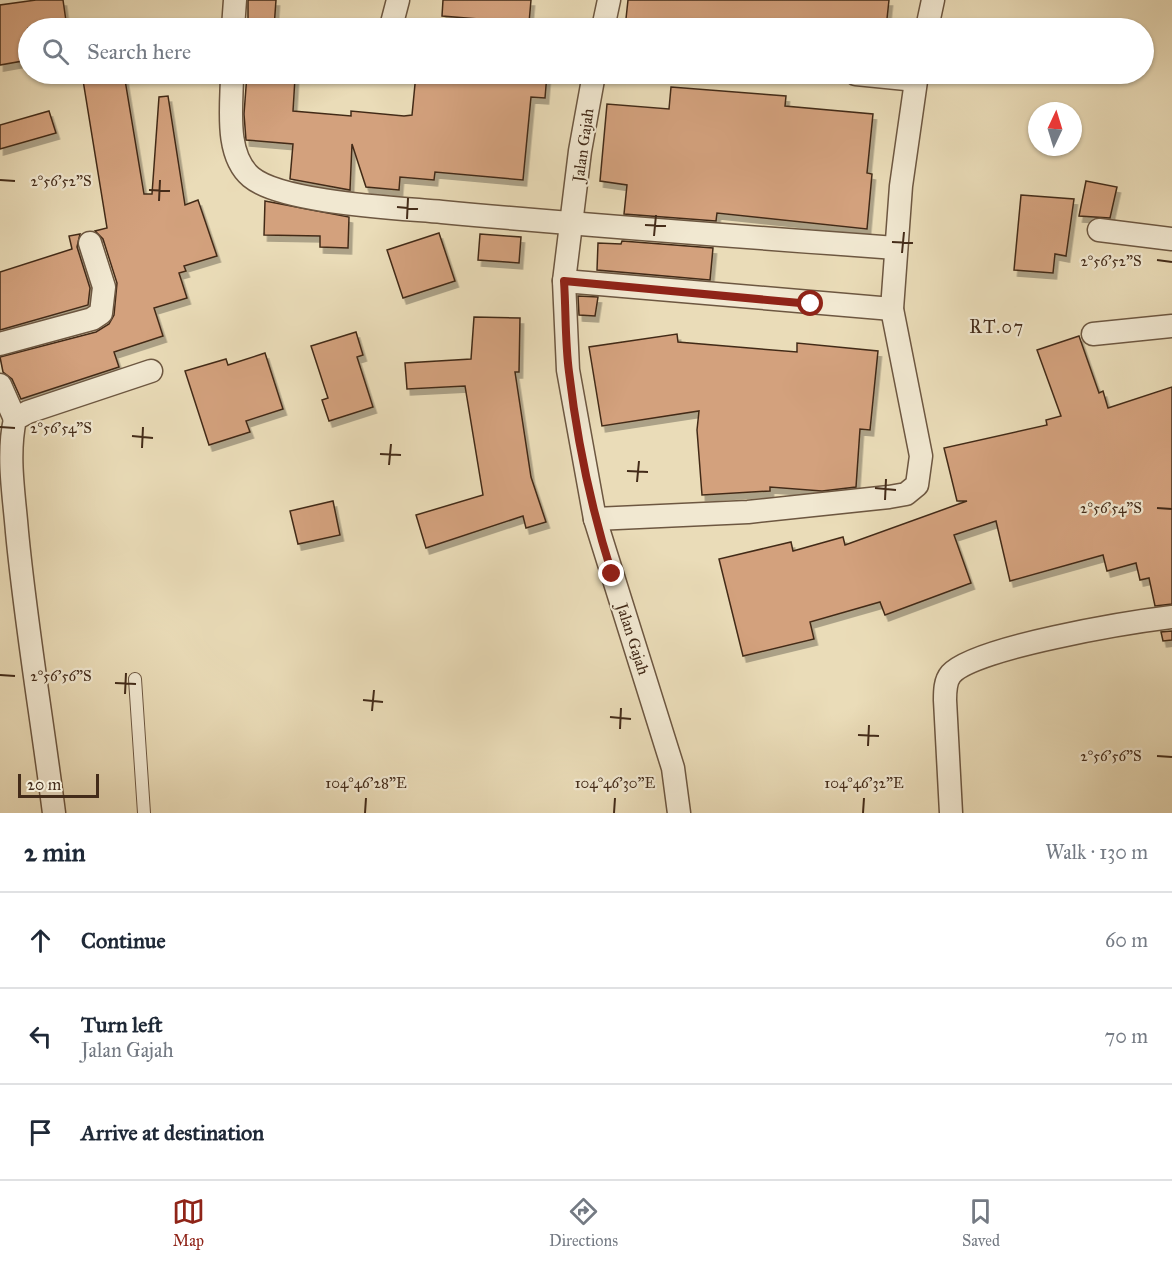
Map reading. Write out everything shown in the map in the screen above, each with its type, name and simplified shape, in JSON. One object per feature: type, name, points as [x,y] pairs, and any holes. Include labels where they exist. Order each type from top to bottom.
[{"type":"street","points":[[234,18],[235,0]]},
{"type":"street","points":[[393,18],[398,0]]},
{"type":"street","points":[[605,18],[609,0]]},
{"type":"street","points":[[929,18],[933,0]]},
{"type":"street","points":[[232,84],[233,144],[241,166],[264,185],[287,192],[348,202],[573,224],[896,248]]},
{"type":"street","name":"Jalan Gajah","points":[[592,84],[580,151],[573,224],[564,281],[568,370],[595,519],[673,768],[679,813]]},
{"type":"street","points":[[595,519],[747,512],[906,494],[917,485],[921,456],[892,309],[901,186],[916,84]]},
{"type":"street","points":[[1099,230],[1172,239]]},
{"type":"street","points":[[0,344],[92,319],[101,313],[104,287],[90,243]]},
{"type":"street","points":[[564,281],[892,309]]},
{"type":"street","points":[[1093,334],[1172,326]]},
{"type":"street","points":[[15,419],[28,412],[151,371]]},
{"type":"street","points":[[0,385],[15,419],[11,463],[24,606],[41,707],[54,813]]},
{"type":"street","points":[[951,813],[945,700],[946,683],[952,673],[997,651],[1139,621],[1172,617]]},
{"type":"lane","points":[[135,679],[144,813]]},
{"type":"building","points":[[36,0],[63,0],[66,18],[18,18],[18,62],[0,65],[0,5]]},
{"type":"building","points":[[248,0],[276,0],[275,18],[248,18]]},
{"type":"building","points":[[443,0],[531,0],[529,18],[442,16]]},
{"type":"building","points":[[628,0],[889,0],[887,18],[626,18]]},
{"type":"building","points":[[84,84],[126,84],[144,194],[152,194],[159,97],[168,96],[185,205],[198,200],[217,256],[184,266],[186,271],[179,273],[187,298],[154,308],[163,336],[114,352],[119,367],[21,399],[12,379],[3,372],[0,357],[96,332],[109,324],[114,315],[117,283],[103,239],[95,231],[107,228]]},
{"type":"building","points":[[246,84],[295,84],[293,111],[351,116],[351,111],[404,116],[412,115],[415,84],[546,84],[545,98],[531,97],[523,180],[435,172],[434,180],[400,177],[399,190],[366,187],[352,144],[350,190],[290,179],[293,144],[246,140],[244,114]]},
{"type":"building","points":[[671,87],[786,96],[785,106],[873,114],[867,173],[872,174],[867,229],[717,213],[716,221],[624,214],[627,185],[600,181],[607,104],[669,109]]},
{"type":"building","points":[[49,111],[56,133],[0,149],[0,125]]},
{"type":"building","points":[[1086,181],[1117,187],[1110,218],[1079,216]]},
{"type":"building","points":[[1021,195],[1074,199],[1066,256],[1055,254],[1053,273],[1014,270]]},
{"type":"building","points":[[265,201],[349,217],[348,248],[320,247],[320,236],[264,235]]},
{"type":"building","points":[[439,233],[455,281],[403,298],[387,250]]},
{"type":"building","points":[[80,234],[77,247],[90,288],[88,305],[0,330],[0,272],[72,249],[69,236]]},
{"type":"building","points":[[480,234],[521,237],[519,263],[478,260]]},
{"type":"building","points":[[622,241],[713,248],[710,280],[597,270],[598,243],[621,244]]},
{"type":"building","points":[[578,296],[598,297],[595,316],[579,315]]},
{"type":"building","points":[[474,317],[520,318],[519,372],[515,372],[531,477],[546,522],[526,528],[523,516],[426,548],[416,515],[483,495],[465,386],[407,389],[405,363],[471,359]]},
{"type":"building","points":[[356,332],[363,355],[357,357],[373,407],[329,421],[322,400],[328,398],[311,346]]},
{"type":"building","points":[[677,334],[678,342],[797,352],[797,343],[878,351],[870,430],[860,429],[856,487],[822,491],[770,487],[770,491],[702,495],[697,430],[699,411],[602,426],[589,347]]},
{"type":"building","points":[[1079,336],[1099,393],[1103,391],[1108,408],[1172,387],[1172,604],[1155,606],[1149,578],[1140,580],[1136,563],[1107,571],[1103,555],[1010,581],[996,521],[954,535],[971,583],[885,615],[880,602],[810,622],[814,639],[743,656],[719,559],[791,542],[793,551],[843,537],[845,545],[967,501],[957,501],[944,448],[1047,425],[1046,420],[1061,416],[1037,350]]},
{"type":"building","points":[[265,353],[283,409],[246,421],[250,432],[209,445],[185,371],[226,359],[228,365]]},
{"type":"building","points":[[333,501],[340,535],[298,544],[290,511]]},
{"type":"building","points":[[1172,631],[1172,640],[1163,641],[1161,632]]},
{"type":"district","name":"RT.07","points":[[997,327]]},
{"type":"route","points":[[612,574],[595,519],[577,429],[568,370],[564,281],[811,304]]}]
